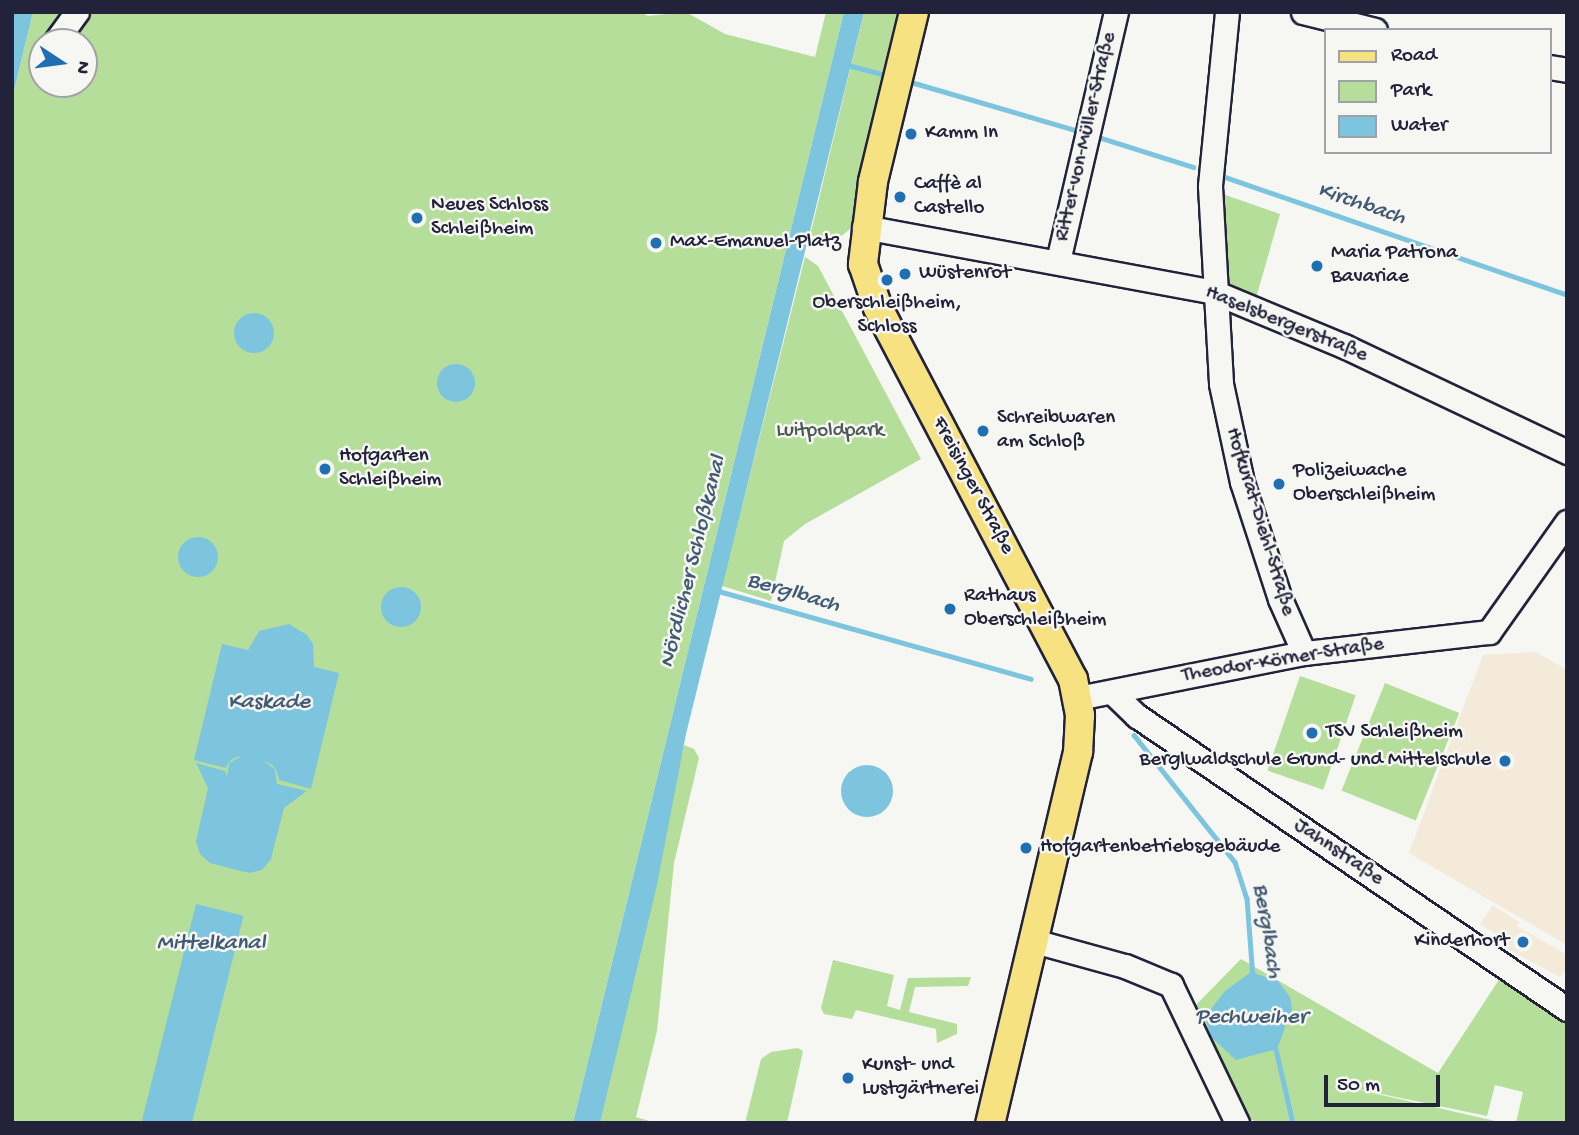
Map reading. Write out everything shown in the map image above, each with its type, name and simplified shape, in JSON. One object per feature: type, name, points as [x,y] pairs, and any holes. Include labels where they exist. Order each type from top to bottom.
[{"type":"main road","name":"Freisinger Straße","points":[[914,12],[864,227],[863,264],[878,307],[1073,679],[1078,698],[1078,752],[990,1123]]},
{"type":"street","points":[[65,28],[77,12]]},
{"type":"street","name":"Ritter-von-Müller-Straße","points":[[1058,261],[1116,12]]},
{"type":"street","name":"Hofkurat-Diehl-Straße","points":[[1227,12],[1210,176],[1214,292],[1221,384],[1242,482],[1280,598],[1304,653]]},
{"type":"street","points":[[1303,12],[1367,28]]},
{"type":"street","name":"Haselsbergerstraße","points":[[864,227],[1214,292],[1344,346],[1567,452]]},
{"type":"street","name":"Theodor-Körner-Straße","points":[[1078,698],[1114,694],[1304,653],[1489,632],[1567,522]]},
{"type":"street","name":"Jahnstraße","points":[[1114,694],[1137,716],[1565,1003]]},
{"type":"street","points":[[1034,941],[1125,966],[1171,985],[1237,1123]]},
{"type":"shaded area","name":"Berglwaldschule Grund- und Mittelschule","points":[[1536,652],[1567,670],[1567,945],[1409,853],[1483,655]]},
{"type":"shaded area","name":"Kinderhort","points":[[1493,905],[1519,922],[1517,926],[1567,955],[1567,967],[1560,977],[1502,946],[1505,940],[1480,924]]},
{"type":"green space","points":[[33,12],[641,12],[648,16],[686,12],[725,34],[815,57],[826,12],[844,12],[573,1123],[12,1123],[12,99],[28,33],[28,98],[98,98],[98,28],[29,28]]},
{"type":"green space","points":[[864,12],[904,12],[850,229],[839,238],[810,236]]},
{"type":"green space","points":[[1220,193],[1280,214],[1256,298],[1234,288],[1225,277]]},
{"type":"green space","name":"Luitpoldpark","points":[[805,257],[818,266],[921,459],[805,524],[784,541],[771,601],[722,586]]},
{"type":"green space","name":"TSV Schleißheim","points":[[1300,676],[1356,695],[1323,790],[1267,771]]},
{"type":"green space","points":[[1385,683],[1459,713],[1416,821],[1342,791]]},
{"type":"green space","points":[[684,745],[694,749],[699,758],[674,863],[657,1031],[636,1117],[656,1123],[594,1123]]},
{"type":"green space","points":[[1241,959],[1438,1073],[1508,966],[1514,991],[1527,994],[1567,1022],[1567,1123],[1516,1123],[1523,1092],[1495,1085],[1487,1116],[1329,1083],[1504,1123],[1262,1123],[1232,1114],[1192,1009]]},
{"type":"green space","points":[[833,960],[894,975],[887,1006],[900,1010],[908,978],[971,977],[968,986],[915,987],[909,1012],[957,1024],[957,1034],[937,1043],[936,1029],[856,1010],[852,1019],[824,1014],[821,1008]]},
{"type":"green space","points":[[798,1048],[803,1051],[787,1123],[745,1123],[761,1059],[771,1052]]},
{"type":"water","points":[[12,12],[33,12],[28,28],[12,99]]},
{"type":"water","points":[[844,12],[864,12],[686,734],[657,885],[600,1123],[573,1123]]},
{"type":"water","points":[[254,313],[262,314],[268,319],[273,325],[273,341],[268,347],[262,352],[254,353],[246,352],[240,347],[235,341],[234,333],[235,325],[240,319],[246,314]]},
{"type":"water","points":[[456,364],[470,369],[475,383],[470,397],[456,402],[442,397],[437,383],[442,369]]},
{"type":"water","points":[[198,537],[206,538],[212,543],[217,549],[217,565],[212,571],[206,576],[198,577],[190,576],[184,571],[179,565],[178,557],[179,549],[184,543],[190,538]]},
{"type":"water","points":[[401,587],[409,588],[415,593],[420,599],[420,615],[415,621],[409,626],[401,627],[393,626],[387,621],[382,615],[381,607],[382,599],[387,593],[393,588]]},
{"type":"water","name":"Kaskade","points":[[289,624],[307,635],[313,644],[314,667],[339,673],[311,789],[279,780],[276,769],[262,760],[275,769],[277,784],[307,791],[284,808],[271,859],[262,870],[249,873],[210,863],[200,854],[196,841],[208,788],[196,763],[225,771],[227,777],[229,763],[242,756],[234,758],[228,763],[226,768],[194,760],[222,644],[248,650],[259,631]]},
{"type":"water","points":[[867,765],[886,772],[893,791],[886,810],[867,817],[848,810],[841,791],[848,772]]},
{"type":"water","name":"Mittelkanal","points":[[196,904],[244,916],[192,1123],[142,1122]]},
{"type":"water","name":"Pechweiher","points":[[1251,972],[1278,981],[1290,997],[1292,1009],[1277,1049],[1236,1060],[1211,1037],[1205,1017],[1225,991]]},
{"type":"waterway","name":"Kirchbach","points":[[848,65],[885,75]]},
{"type":"waterway","name":"Kirchbach","points":[[911,82],[1075,130]]},
{"type":"waterway","name":"Kirchbach","points":[[1098,137],[1193,167]]},
{"type":"waterway","name":"Kirchbach","points":[[1222,176],[1567,295]]},
{"type":"waterway","name":"Berglbach","points":[[715,590],[1031,679]]},
{"type":"waterway","name":"Berglbach","points":[[1134,735],[1235,862],[1247,898],[1253,977]]},
{"type":"waterway","name":"Berglbach","points":[[1275,1045],[1293,1123]]},
{"type":"place","name":"Kamm In","points":[[911,134]]},
{"type":"place","name":"Caffè al Castello","points":[[900,197]]},
{"type":"place","name":"Neues Schloss Schleißheim","points":[[417,218]]},
{"type":"place","name":"Max-Emanuel-Platz","points":[[656,243]]},
{"type":"place","name":"Maria Patrona Bavariae","points":[[1317,266]]},
{"type":"place","name":"Wüstenrot","points":[[905,274]]},
{"type":"place","name":"Oberschleißheim, Schloss","points":[[887,280]]},
{"type":"place","name":"Schreibwaren am Schloß","points":[[983,431]]},
{"type":"place","name":"Hofgarten Schleißheim","points":[[325,469]]},
{"type":"place","name":"Polizeiwache Oberschleißheim","points":[[1279,484]]},
{"type":"place","name":"Rathaus Oberschleißheim","points":[[950,609]]},
{"type":"place","name":"TSV Schleißheim","points":[[1312,733]]},
{"type":"place","name":"Berglwaldschule Grund- und Mittelschule","points":[[1505,761]]},
{"type":"place","name":"Hofgartenbetriebsgebäude","points":[[1026,848]]},
{"type":"place","name":"Kinderhort","points":[[1523,942]]},
{"type":"place","name":"Kunst- und Lustgärtnerei","points":[[848,1078]]},
{"type":"water label","name":"Nördlicher Schloßkanal","points":[[694,562]]}]
